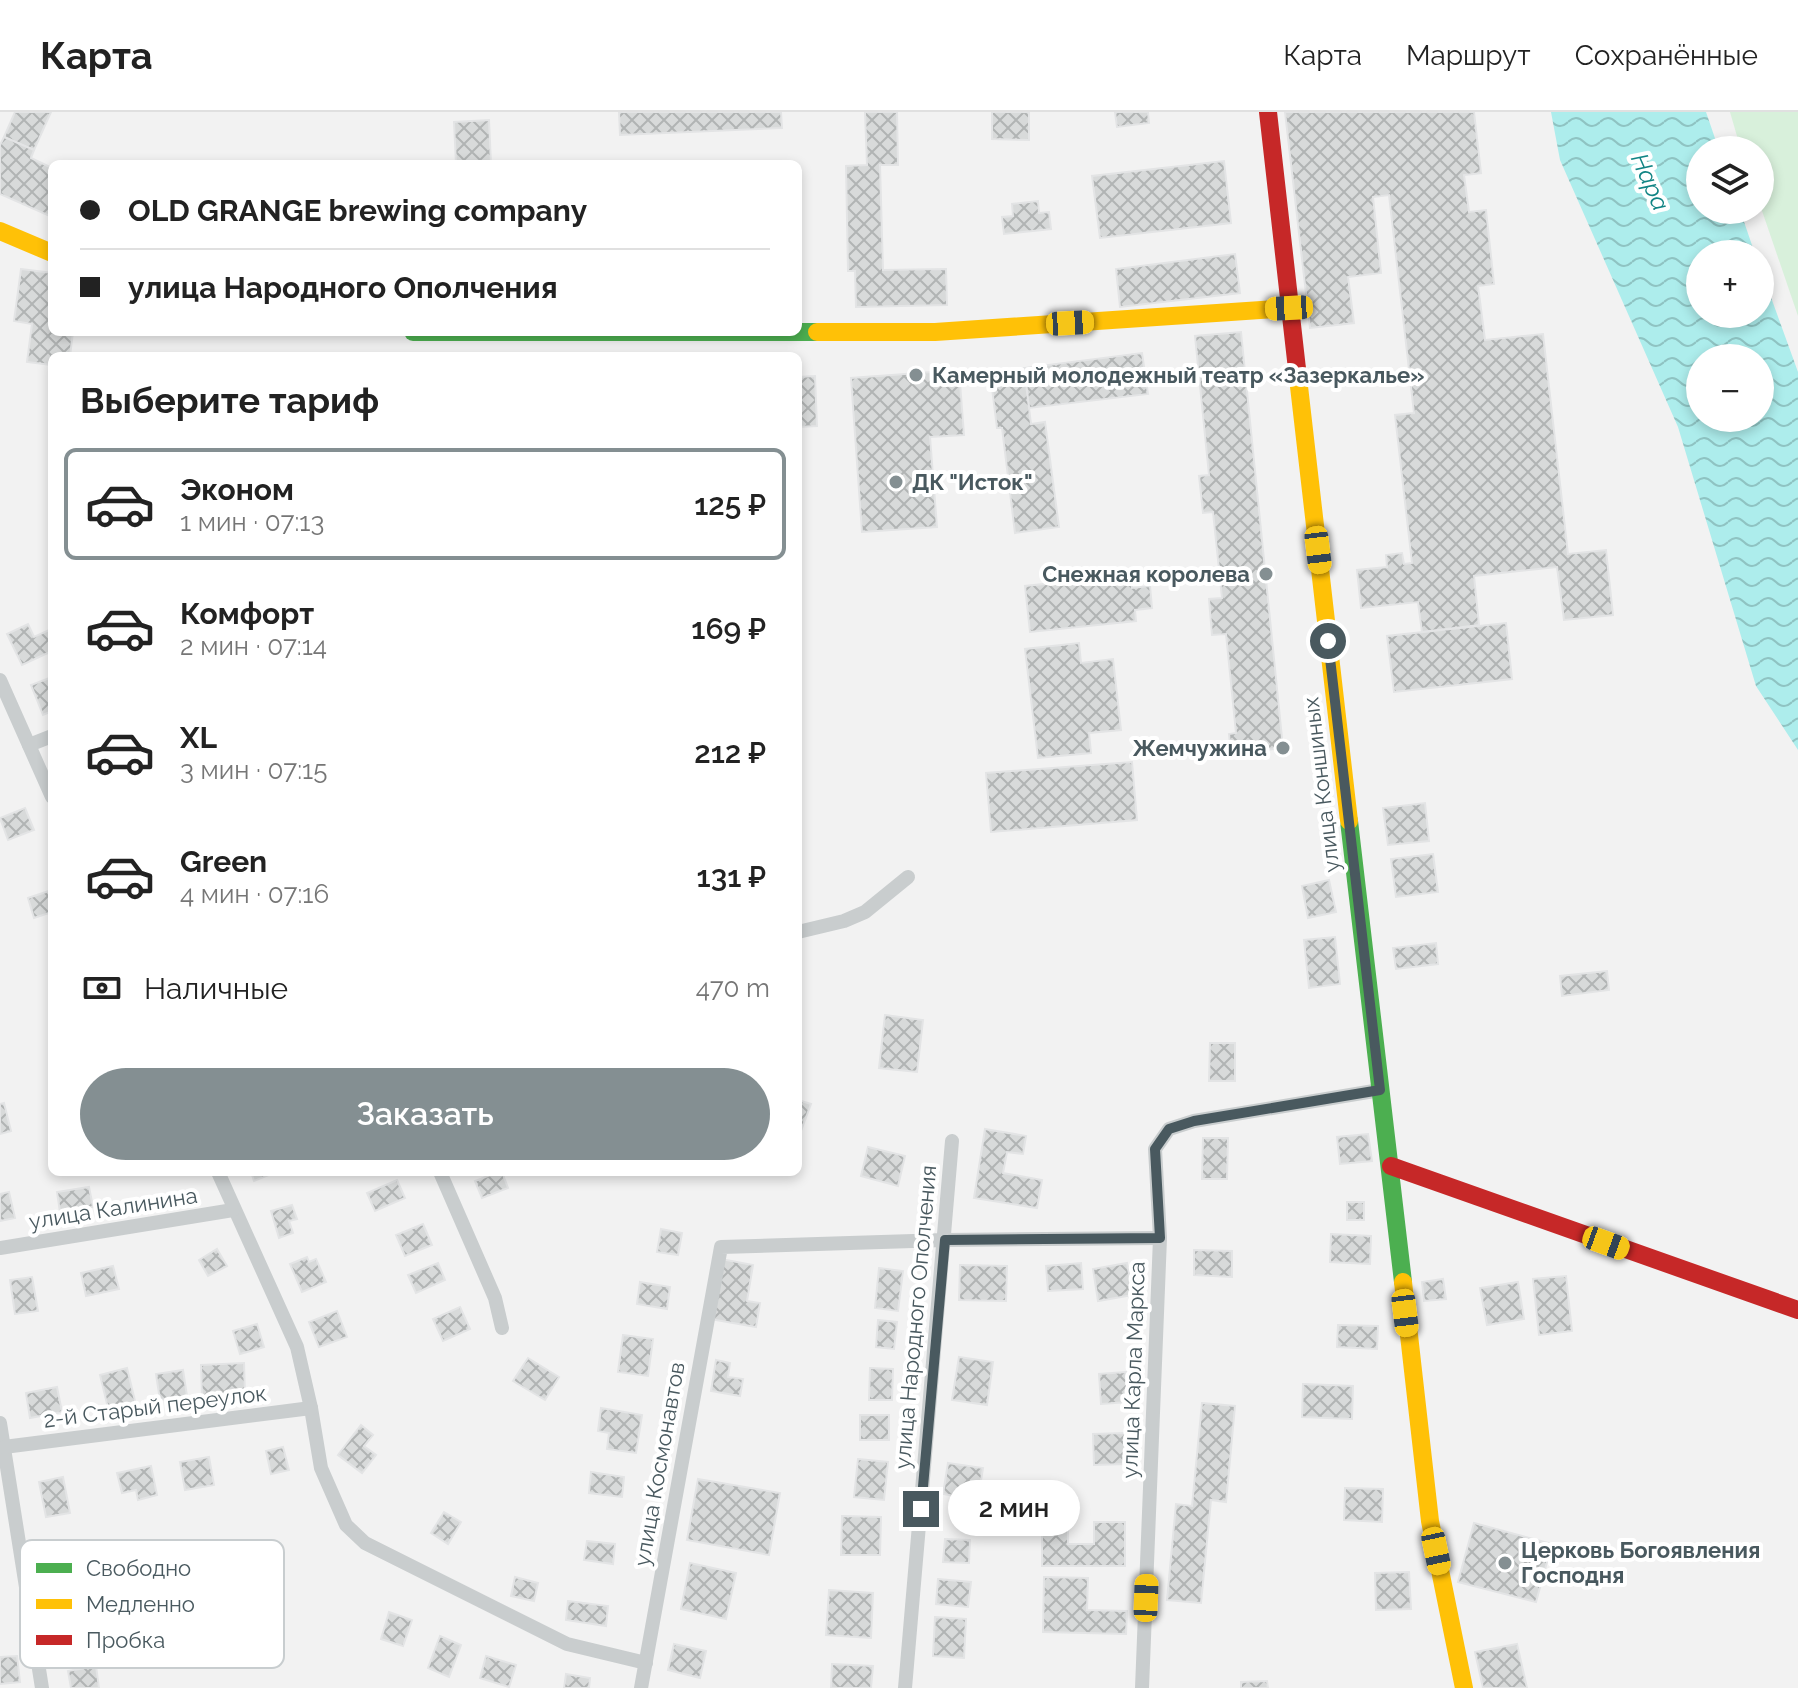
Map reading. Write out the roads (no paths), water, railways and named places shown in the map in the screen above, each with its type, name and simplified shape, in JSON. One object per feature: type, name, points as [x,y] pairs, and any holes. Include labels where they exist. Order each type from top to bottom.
[{"type":"main road","name":"улица Коншиных","points":[[1268,112],[1430,1523],[1464,1688]]},
{"type":"main road","points":[[0,231],[48,251]]},
{"type":"main road","points":[[802,332],[935,332],[1289,308]]},
{"type":"main road","points":[[1391,1166],[1798,1310]]},
{"type":"street","points":[[0,680],[48,788]]},
{"type":"street","points":[[29,745],[48,738]]},
{"type":"street","points":[[802,931],[844,921],[865,912],[908,877]]},
{"type":"street","name":"улица Карла Маркса","points":[[1142,1688],[1160,1238],[1155,1149],[1169,1129],[1194,1121],[1380,1090]]},
{"type":"street","name":"улица Народного Ополчения","points":[[905,1688],[952,1141]]},
{"type":"street","points":[[220,1176],[297,1347],[321,1468],[346,1525],[365,1543],[567,1644],[646,1663]]},
{"type":"street","points":[[442,1176],[495,1298],[502,1328]]},
{"type":"street","name":"улица Калинина","points":[[0,1248],[233,1210]]},
{"type":"street","points":[[945,1240],[1160,1238]]},
{"type":"street","name":"улица Космонавтов","points":[[641,1688],[721,1247],[945,1240]]},
{"type":"street","name":"2-й Старый переулок","points":[[4,1447],[311,1408]]},
{"type":"street","points":[[0,1423],[20,1548]]},
{"type":"street","points":[[39,1668],[42,1688]]},
{"type":"water","name":"Нара","points":[[1551,112],[1706,112],[1714,136],[1686,136],[1686,224],[1745,224],[1750,240],[1686,240],[1686,328],[1774,328],[1774,306],[1798,372],[1798,750],[1756,686],[1678,427],[1560,160]]},
{"type":"place","name":"Камерный молодежный театр «Зазеркалье»","points":[[916,375]]},
{"type":"place","name":"ДК \"Исток\"","points":[[896,482]]},
{"type":"place","name":"Снежная королева","points":[[1266,574]]},
{"type":"place","name":"Жемчужина","points":[[1283,748]]},
{"type":"place","name":"Церковь Богоявления Господня","points":[[1505,1563]]}]
